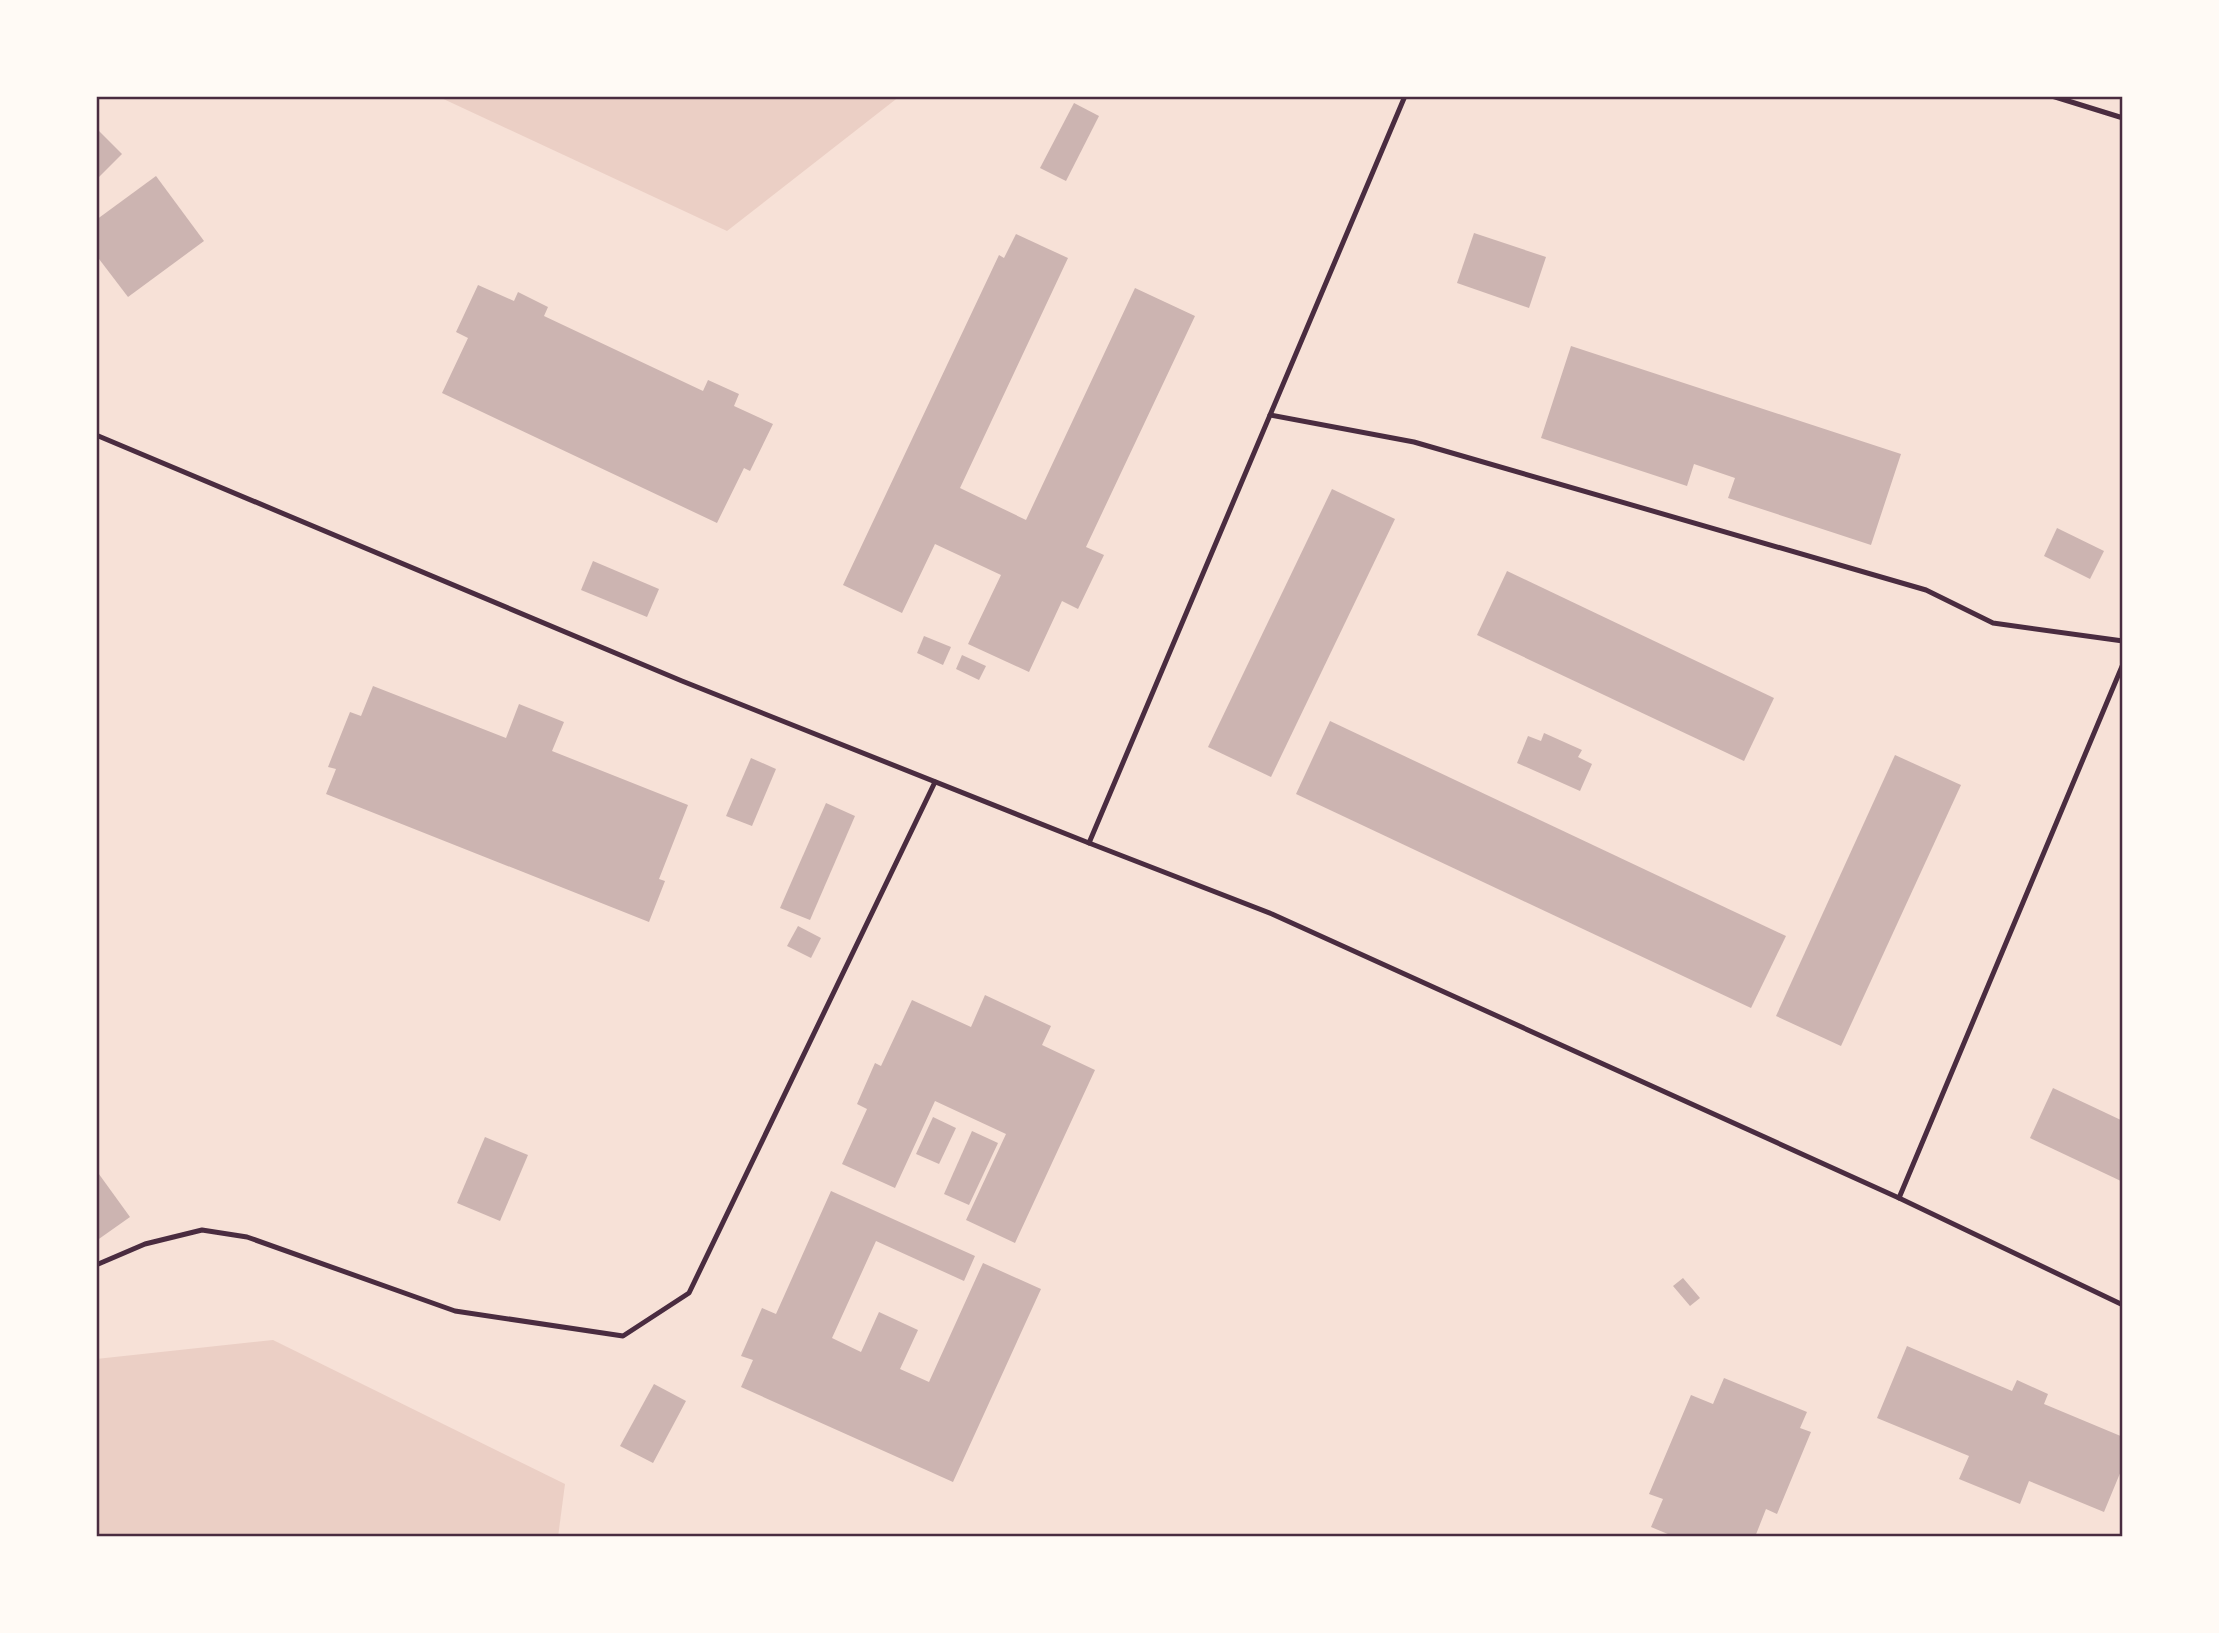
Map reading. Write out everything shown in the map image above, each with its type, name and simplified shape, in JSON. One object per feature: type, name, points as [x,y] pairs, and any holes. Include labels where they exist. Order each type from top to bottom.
[{"type":"lane","points":[[1089,844],[1405,96]]},
{"type":"lane","points":[[2052,96],[2123,118]]},
{"type":"lane","points":[[1270,415],[1414,442],[1519,472],[1926,590],[1993,623],[2123,641]]},
{"type":"lane","points":[[96,435],[670,675],[1089,844],[1272,914],[1899,1198],[2123,1305]]},
{"type":"lane","points":[[1899,1198],[2123,664]]},
{"type":"lane","points":[[96,1265],[145,1244],[202,1230],[247,1237],[455,1311],[623,1336],[689,1293],[935,782]]},
{"type":"shaded area","points":[[437,96],[900,96],[727,231]]},
{"type":"shaded area","points":[[273,1340],[565,1484],[558,1537],[96,1537],[96,1359]]},
{"type":"building","points":[[1074,103],[1099,116],[1066,181],[1040,168]]},
{"type":"building","points":[[96,128],[122,154],[96,180]]},
{"type":"building","points":[[156,176],[204,241],[128,297],[96,255],[96,220]]},
{"type":"building","points":[[1474,233],[1546,257],[1529,308],[1457,283]]},
{"type":"building","points":[[1016,234],[1068,258],[960,488],[1026,520],[1135,288],[1195,316],[1086,547],[1104,555],[1078,609],[1062,601],[1029,672],[968,644],[1001,575],[935,544],[902,613],[843,585],[999,255],[1004,258]]},
{"type":"building","points":[[478,285],[514,301],[518,292],[548,307],[544,316],[703,391],[708,380],[739,394],[734,406],[773,424],[750,471],[744,468],[717,523],[442,393],[468,338],[456,332]]},
{"type":"building","points":[[1571,346],[1901,454],[1871,545],[1728,498],[1735,478],[1694,464],[1687,486],[1541,438]]},
{"type":"building","points":[[1332,489],[1395,519],[1271,777],[1208,747]]},
{"type":"building","points":[[2057,528],[2104,551],[2090,579],[2044,556]]},
{"type":"building","points":[[593,561],[659,589],[647,617],[581,590]]},
{"type":"building","points":[[1507,571],[1774,698],[1744,761],[1477,635]]},
{"type":"building","points":[[924,636],[951,647],[943,665],[917,653]]},
{"type":"building","points":[[962,655],[986,666],[979,680],[956,669]]},
{"type":"building","points":[[373,686],[506,738],[519,704],[564,722],[552,751],[688,805],[659,879],[665,881],[649,922],[326,794],[336,769],[328,767],[350,712],[361,716]]},
{"type":"building","points":[[1330,721],[1786,936],[1751,1008],[1296,794]]},
{"type":"building","points":[[1544,733],[1582,750],[1578,757],[1592,764],[1580,791],[1517,763],[1528,736],[1541,741]]},
{"type":"building","points":[[1895,755],[1961,785],[1841,1046],[1776,1016]]},
{"type":"building","points":[[751,758],[776,769],[752,826],[726,816]]},
{"type":"building","points":[[826,803],[855,816],[810,920],[780,908]]},
{"type":"building","points":[[798,926],[821,938],[811,958],[787,946]]},
{"type":"building","points":[[985,995],[1051,1026],[1042,1045],[1095,1070],[1015,1243],[966,1220],[1006,1134],[935,1101],[895,1188],[842,1164],[867,1109],[857,1104],[875,1063],[881,1066],[912,1000],[971,1027]]},
{"type":"building","points":[[2053,1088],[2123,1121],[2123,1182],[2030,1138]]},
{"type":"building","points":[[933,1117],[956,1128],[939,1164],[916,1154]]},
{"type":"building","points":[[972,1131],[998,1143],[969,1205],[944,1194]]},
{"type":"building","points":[[485,1137],[528,1155],[500,1221],[457,1203]]},
{"type":"building","points":[[96,1170],[130,1217],[96,1241]]},
{"type":"building","points":[[831,1191],[975,1256],[964,1281],[876,1241],[832,1338],[861,1352],[879,1312],[918,1330],[900,1369],[929,1382],[983,1263],[1041,1289],[953,1482],[741,1387],[753,1360],[741,1356],[762,1308],[776,1314]]},
{"type":"building","points":[[1683,1278],[1700,1298],[1690,1306],[1673,1286]]},
{"type":"building","points":[[1907,1346],[2012,1391],[2017,1380],[2048,1394],[2044,1404],[2123,1437],[2123,1466],[2104,1512],[2029,1481],[2020,1504],[1959,1479],[1969,1456],[1877,1418]]},
{"type":"building","points":[[1724,1378],[1807,1412],[1800,1428],[1811,1432],[1777,1514],[1766,1509],[1755,1537],[1675,1537],[1651,1527],[1663,1499],[1649,1494],[1691,1395],[1713,1404]]},
{"type":"building","points":[[654,1384],[686,1401],[653,1463],[620,1446]]}]
